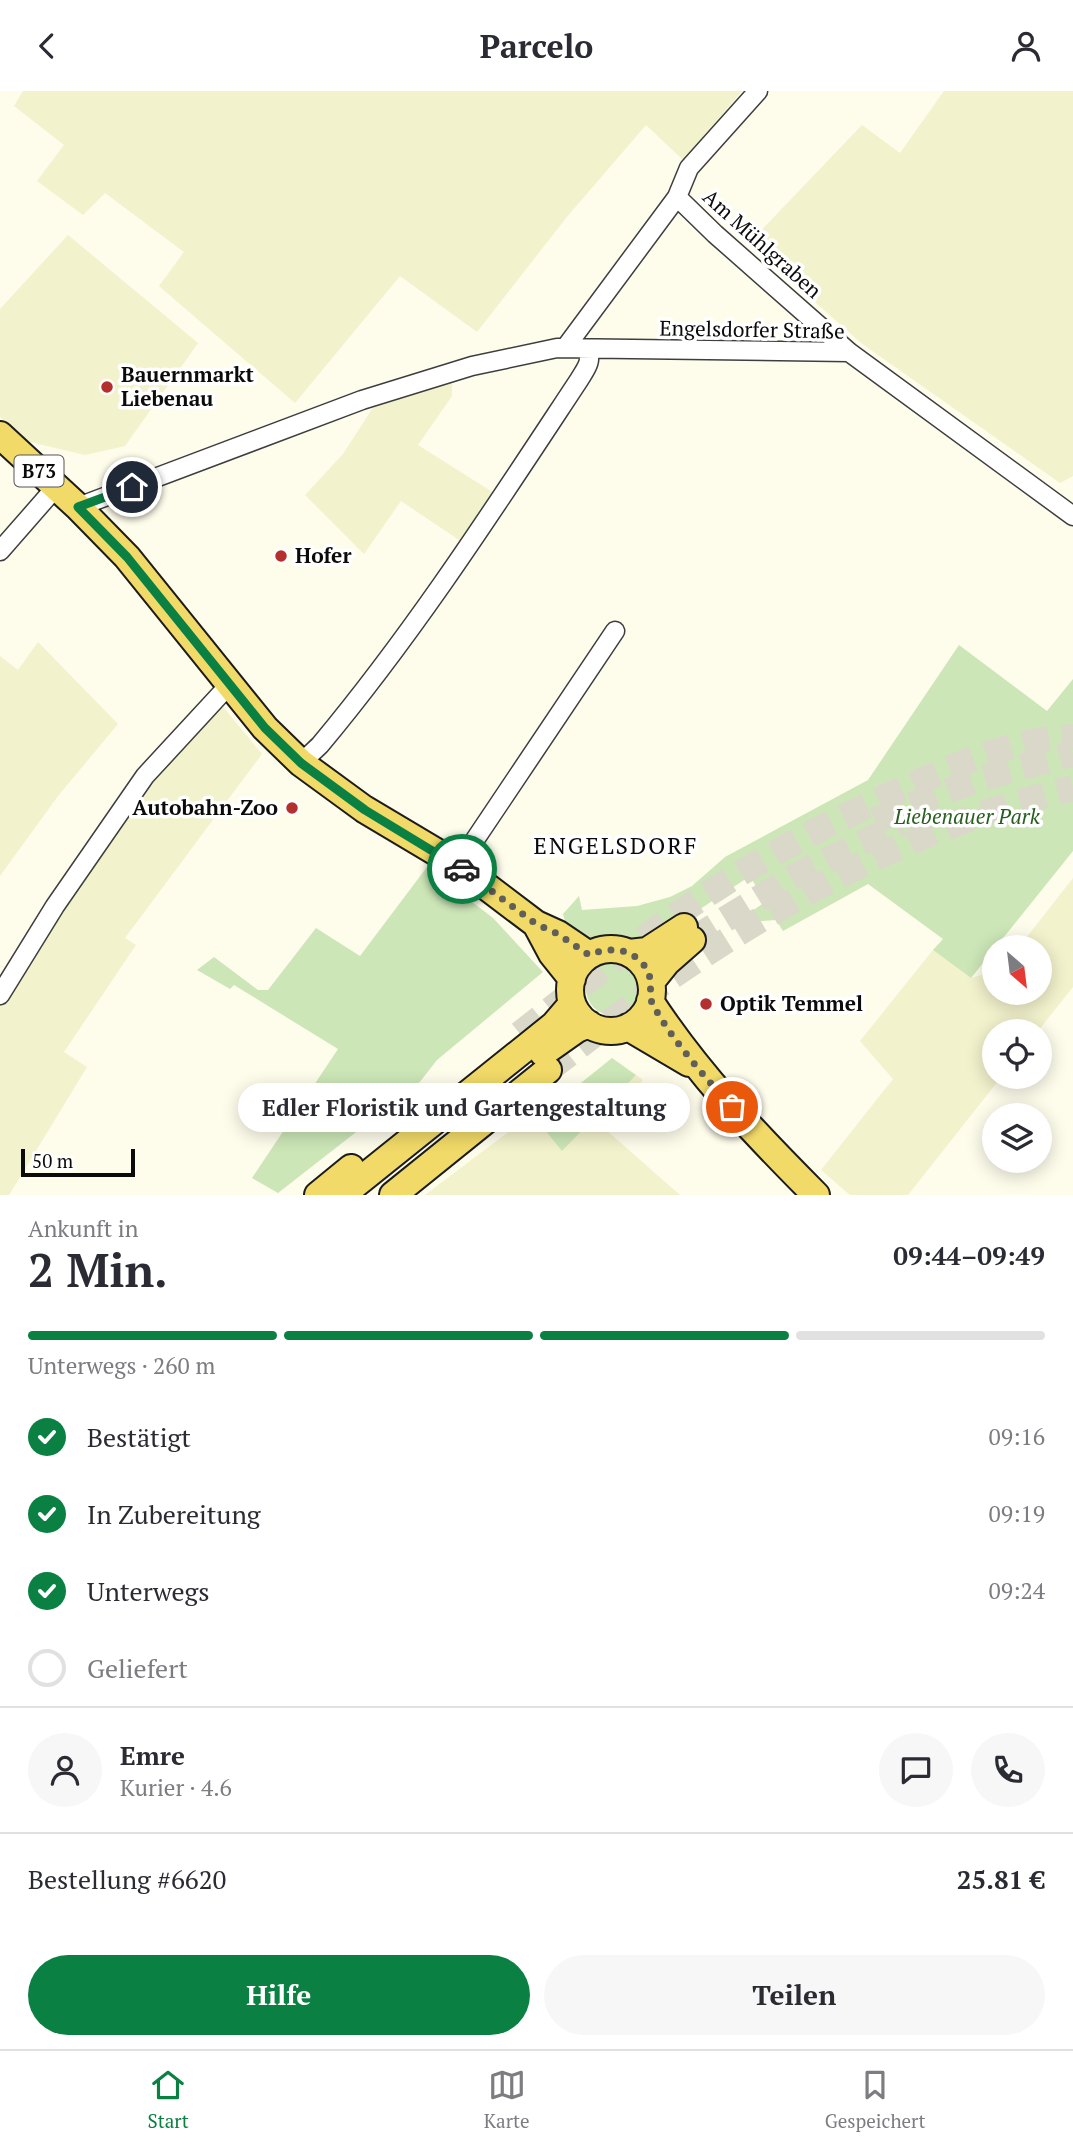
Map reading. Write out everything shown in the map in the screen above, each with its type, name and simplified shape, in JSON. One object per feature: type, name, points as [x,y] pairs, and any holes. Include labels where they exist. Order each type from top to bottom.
[{"type":"main road","name":"B73","points":[[0,435],[78,507],[127,557],[265,728],[309,756],[365,810],[458,865],[536,924],[558,934],[589,955]]},
{"type":"main road","name":"B73","points":[[536,924],[572,991],[579,1015],[589,1024]]},
{"type":"main road","points":[[342,1195],[554,1025],[572,991],[582,962],[589,955],[610,949],[629,953],[647,951],[688,933],[667,962],[651,992],[642,1017],[628,1027],[608,1031],[589,1024],[577,1029],[548,1049],[366,1195]]},
{"type":"main road","points":[[629,953],[640,961],[647,971],[651,992],[696,1067],[816,1195]]},
{"type":"main road","points":[[628,1027],[696,1067]]},
{"type":"main road","points":[[318,1195],[520,1034]]},
{"type":"main road","points":[[393,1195],[548,1070]]},
{"type":"street","name":"Am Mühlgraben","points":[[565,348],[677,197],[689,168],[758,91]]},
{"type":"street","name":"Am Mühlgraben","points":[[677,197],[849,352]]},
{"type":"street","name":"Engelsdorfer Straße","points":[[78,507],[362,400],[472,366],[565,348],[849,352],[1073,516]]},
{"type":"street","points":[[309,756],[393,650],[461,557],[579,380],[589,363],[587,350]]},
{"type":"street","points":[[0,551],[56,487]]},
{"type":"street","points":[[458,865],[615,631]]},
{"type":"street","points":[[0,995],[55,906],[145,776],[229,685]]},
{"type":"green space","points":[[23,91],[742,91],[683,160],[646,125],[566,218],[477,332],[400,276],[295,403],[159,286],[184,252],[105,193],[83,215],[37,181],[64,145],[14,106]]},
{"type":"green space","points":[[944,91],[1073,91],[1073,476],[1060,483],[861,343],[749,243],[862,125],[900,153]]},
{"type":"green space","points":[[68,235],[198,343],[125,446],[85,455],[26,441],[0,417],[0,309]]},
{"type":"green space","points":[[452,381],[452,396],[418,445],[494,493],[462,542],[401,501],[364,554],[305,495],[343,454],[374,406]]},
{"type":"green space","points":[[38,642],[118,724],[58,796],[0,876],[0,656],[18,670]]},
{"type":"green space","name":"Liebenauer Park","points":[[959,645],[1047,711],[1073,679],[1073,851],[1006,935],[982,935],[982,964],[971,978],[933,950],[943,939],[868,884],[783,931],[776,920],[735,923],[765,902],[750,876],[676,925],[641,943],[616,937],[586,939],[568,933],[563,914],[579,896],[582,910],[637,906],[670,897],[692,886],[725,857],[868,780]]},
{"type":"green space","points":[[219,702],[262,754],[125,938],[136,945],[64,1052],[87,1067],[9,1195],[0,1195],[0,995],[145,776]]},
{"type":"green space","points":[[427,867],[493,918],[543,972],[437,1060],[419,1083],[278,1193],[252,1178],[338,1049],[234,985],[230,989],[197,970],[214,957],[258,990],[268,990],[316,928],[360,956]]},
{"type":"green space","points":[[1073,878],[1073,987],[1048,1019],[982,1019],[982,1089],[992,1089],[908,1195],[850,1195],[821,1170],[893,1079],[860,1041],[933,950],[971,978],[982,975],[982,1005],[1052,1005],[1052,935],[1028,935]]},
{"type":"green space","points":[[612,963],[622,965],[630,971],[636,979],[636,999],[630,1007],[622,1013],[612,1015],[602,1013],[594,1007],[588,999],[586,989],[588,979],[594,971],[602,965]]},
{"type":"green space","points":[[612,1058],[636,1075],[562,1151],[536,1119]]},
{"type":"green space","points":[[636,1075],[643,1080],[605,1129],[680,1195],[425,1195],[532,1114],[562,1150]]},
{"type":"tunnel","points":[[520,1034],[666,922],[786,847],[881,799],[966,762],[1031,742],[1073,737]]},
{"type":"tunnel","points":[[876,821],[973,782],[1073,754]]},
{"type":"tunnel","points":[[548,1070],[671,977],[814,889],[863,864],[966,820],[1073,788]]},
{"type":"tunnel","points":[[692,940],[795,876],[901,824]]},
{"type":"way so far","points":[[462,869],[536,924],[558,934],[589,955],[610,949],[619,950],[640,961],[651,982],[650,1001],[696,1067],[732,1107]]},
{"type":"place","name":"Bauernmarkt Liebenau","points":[[107,387]]},
{"type":"place","name":"Hofer","points":[[281,556]]},
{"type":"place","name":"Autobahn-Zoo","points":[[292,808]]},
{"type":"place","name":"Optik Temmel","points":[[706,1004]]},
{"type":"place","name":"Edler Floristik und Gartengestaltung","points":[[732,1107]]},
{"type":"district","name":"ENGELSDORF","points":[[616,846]]},
{"type":"route","points":[[132,487],[78,507],[127,557],[265,728],[301,763],[330,787],[462,869]]}]
